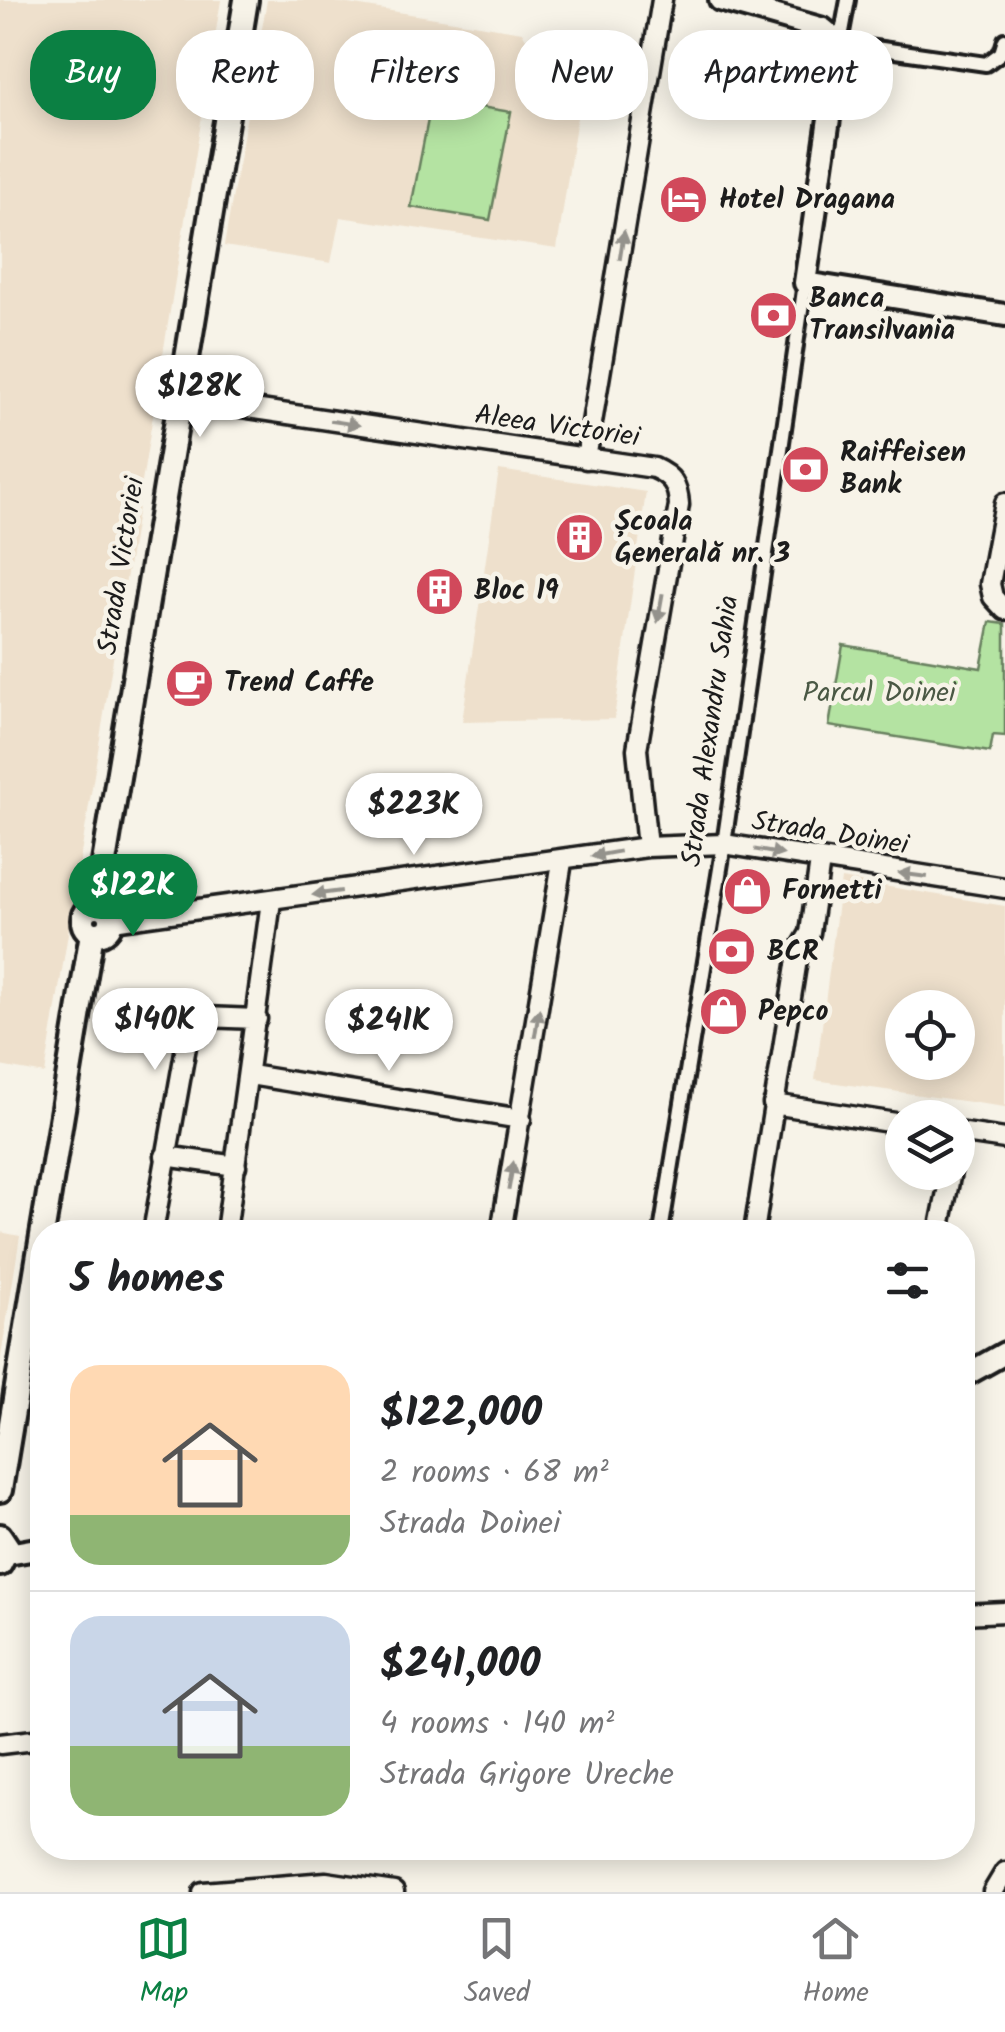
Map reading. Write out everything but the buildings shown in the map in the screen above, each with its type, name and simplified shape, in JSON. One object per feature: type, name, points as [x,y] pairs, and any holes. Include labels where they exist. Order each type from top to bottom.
[{"type":"main road","name":"Strada Victoriei","points":[[47,1220],[100,920],[246,0]]},
{"type":"main road","name":"Strada Victoriei","points":[[0,1490],[30,1319]]},
{"type":"street","points":[[586,459],[662,0]]},
{"type":"street","points":[[720,0],[824,30]]},
{"type":"street","name":"Strada Alexandru Sahia","points":[[842,30],[848,0]]},
{"type":"street","points":[[893,50],[986,64],[1001,52],[1005,40]]},
{"type":"street","name":"Strada Alexandru Sahia","points":[[663,1220],[724,844],[829,120]]},
{"type":"street","points":[[805,284],[1005,315]]},
{"type":"street","name":"Aleea Victoriei","points":[[180,398],[654,468],[668,475],[678,490],[637,749],[647,848]]},
{"type":"street","points":[[1003,609],[990,584],[1005,502]]},
{"type":"street","name":"Strada Doinei","points":[[100,920],[647,848],[724,844],[1005,888]]},
{"type":"street","points":[[756,1220],[798,953],[810,934],[820,861]]},
{"type":"street","points":[[503,1220],[562,862]]},
{"type":"street","points":[[228,1220],[272,900]]},
{"type":"street","points":[[155,1220],[190,1024],[204,1017],[258,1019]]},
{"type":"street","points":[[250,1075],[520,1119]]},
{"type":"street","points":[[773,1104],[885,1121]]},
{"type":"street","points":[[975,1136],[1005,1140]]},
{"type":"street","points":[[166,1156],[236,1166]]},
{"type":"street","points":[[941,1220],[947,1190]]},
{"type":"street","points":[[975,1370],[1005,1353]]},
{"type":"street","points":[[3,1551],[30,1549]]},
{"type":"street","points":[[975,1613],[1005,1612]]},
{"type":"street","points":[[0,1744],[30,1740]]},
{"type":"street","points":[[993,1892],[1005,1872]]},
{"type":"street","points":[[203,1892],[326,1882],[394,1892]]},
{"type":"shaded area","points":[[0,0],[221,0],[216,30],[176,30],[176,120],[201,120],[45,1074],[0,1066]]},
{"type":"shaded area","points":[[267,0],[323,0],[515,31],[515,120],[577,120],[557,249],[340,217],[331,263],[224,246],[246,120],[314,120],[314,30],[262,30]]},
{"type":"shaded area","points":[[499,470],[646,492],[614,719],[462,722]]},
{"type":"shaded area","points":[[841,879],[1005,906],[1005,1107],[815,1080]]},
{"type":"shaded area","points":[[0,1232],[20,1236],[0,1363]]},
{"type":"green space","points":[[495,109],[511,112],[490,220],[411,207],[428,120],[495,120]]},
{"type":"green space","name":"Parcul Doinei","points":[[990,622],[1005,624],[1005,736],[993,735],[990,752],[829,726],[843,645],[981,668]]},
{"type":"place","name":"Hotel Dragana","points":[[684,200]]},
{"type":"place","name":"Banca Transilvania","points":[[774,315]]},
{"type":"place","name":"Raiffeisen Bank","points":[[805,469]]},
{"type":"place","name":"Școala Generală nr. 3","points":[[580,538]]},
{"type":"place","name":"Bloc 19","points":[[439,591]]},
{"type":"place","name":"Trend Caffe","points":[[189,683]]},
{"type":"place","name":"Fornetti","points":[[747,891]]},
{"type":"place","name":"BCR","points":[[732,952]]},
{"type":"place","name":"Pepco","points":[[723,1012]]}]
